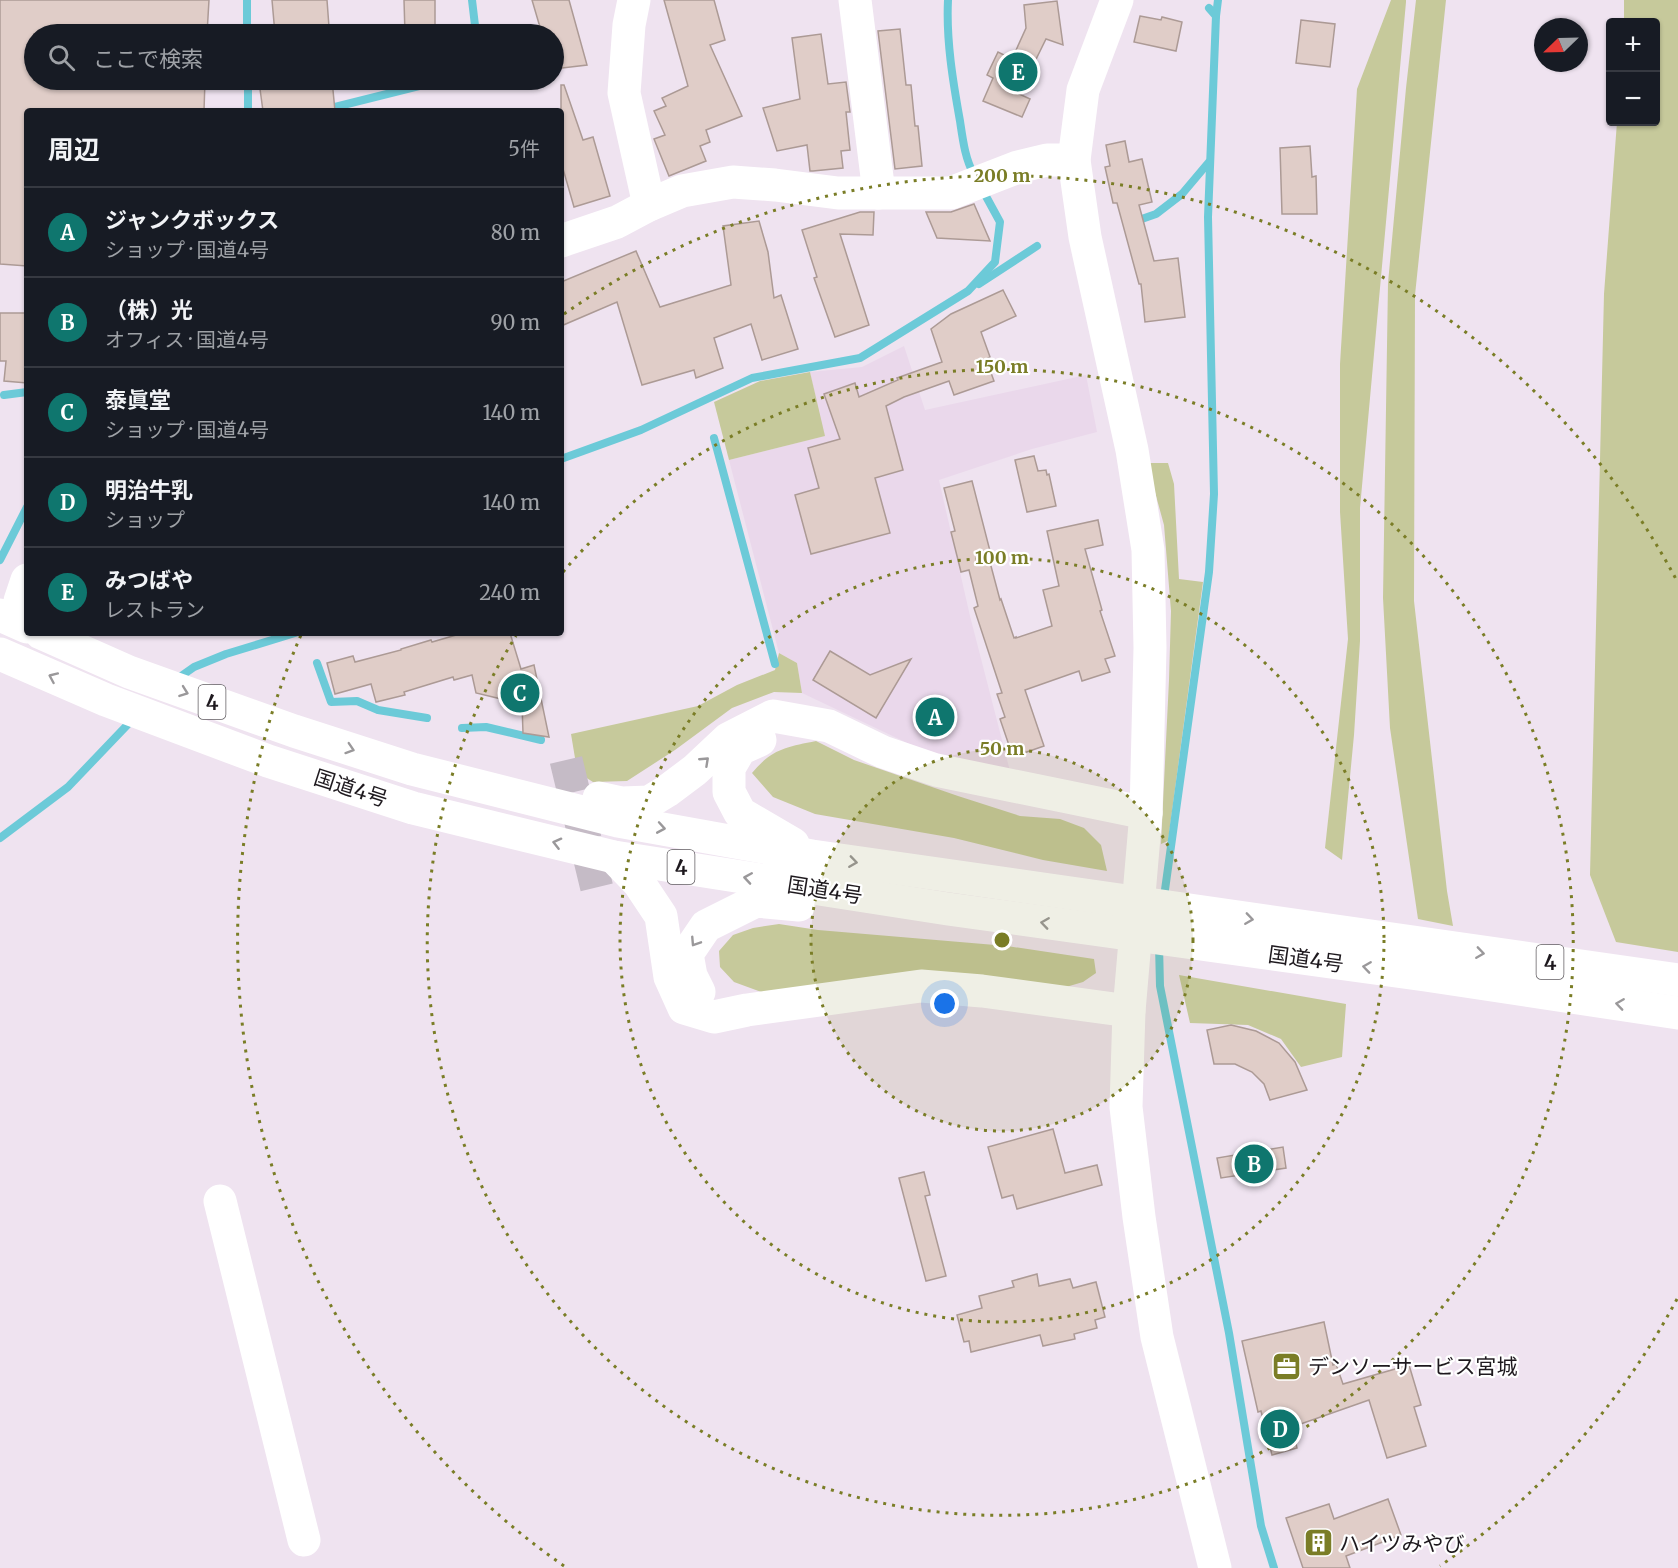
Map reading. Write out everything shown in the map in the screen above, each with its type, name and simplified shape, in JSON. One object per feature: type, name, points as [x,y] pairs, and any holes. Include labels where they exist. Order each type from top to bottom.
[{"type":"main road","points":[[634,0],[629,25],[624,93],[649,205]]},
{"type":"main road","points":[[855,0],[879,193]]},
{"type":"main road","points":[[1117,0],[1083,90],[1074,160],[1085,237],[1132,450],[1148,550],[1150,648],[1146,813],[1129,1011],[1126,1107],[1157,1337],[1215,1568]]},
{"type":"main road","points":[[564,240],[617,222],[682,191],[734,182],[838,193],[951,193],[1018,167],[1047,160],[1074,160]]},
{"type":"main road","name":"国道4号","points":[[47,636],[129,672],[294,731],[412,769],[618,821],[812,856],[1191,910],[1678,1012]]},
{"type":"main road","name":"国道4号","points":[[0,654],[106,700],[268,761],[413,808],[614,857],[1186,943],[1678,980]]},
{"type":"main road","points":[[412,769],[474,770],[622,803],[648,802],[696,770],[728,739],[773,717],[829,726],[883,752],[936,770],[1146,813]]},
{"type":"main road","points":[[812,856],[740,813],[729,792],[729,768],[740,749],[781,731],[829,726]]},
{"type":"main road","points":[[614,857],[639,883],[661,916],[670,977],[684,1008],[714,1017],[747,1010],[921,986],[982,991],[1129,1011]]},
{"type":"main road","points":[[747,1010],[701,996],[691,976],[687,954],[706,926],[756,901],[889,915],[948,909]]},
{"type":"main road","points":[[220,1201],[304,1540]]},
{"type":"shaded area","points":[[904,346],[925,410],[1086,375],[1097,432],[1032,449],[939,480],[970,616],[1010,771],[964,764],[922,750],[802,693],[797,663],[779,653],[729,460],[824,436],[810,372],[862,367]]},
{"type":"green space","points":[[1391,0],[1406,0],[1406,2],[1360,508],[1360,641],[1342,860],[1325,848],[1348,639],[1340,512],[1340,364],[1357,89]]},
{"type":"green space","points":[[1416,0],[1446,0],[1415,295],[1414,601],[1453,926],[1418,919],[1390,728],[1383,598],[1388,283]]},
{"type":"green space","points":[[1624,0],[1678,0],[1678,952],[1616,942],[1590,875],[1604,294],[1617,126],[1660,126],[1660,18],[1624,18]]},
{"type":"green space","points":[[810,372],[825,436],[729,460],[714,402],[760,381]]},
{"type":"green space","points":[[1147,463],[1168,463],[1174,484],[1179,579],[1203,582],[1168,841],[1161,844],[1171,611],[1164,525]]},
{"type":"green space","points":[[779,653],[797,663],[802,693],[774,692],[732,708],[675,750],[627,781],[593,782],[574,770],[575,758],[571,734],[698,706],[737,685],[775,670]]},
{"type":"green space","points":[[816,741],[854,760],[958,796],[1020,816],[1060,819],[1084,828],[1101,845],[1107,871],[1043,860],[954,838],[815,814],[773,797],[752,773],[766,759],[780,750]]},
{"type":"green space","points":[[779,924],[818,930],[1007,946],[1094,959],[1096,973],[1083,982],[1066,987],[764,993],[734,982],[720,967],[719,951],[733,935],[753,928]]},
{"type":"green space","points":[[1179,975],[1346,1004],[1342,1057],[1301,1067],[1281,1039],[1248,1025],[1190,1023]]},
{"type":"building","points":[[0,0],[209,0],[208,24],[24,24],[24,90],[205,90],[204,108],[24,108],[24,266],[0,264]]},
{"type":"building","points":[[272,0],[327,0],[329,24],[274,24]]},
{"type":"building","points":[[404,0],[435,0],[435,24],[405,24]]},
{"type":"building","points":[[532,0],[569,0],[587,65],[564,68],[564,24],[539,24]]},
{"type":"building","points":[[664,0],[714,0],[725,40],[710,45],[742,116],[706,130],[710,142],[700,146],[706,161],[669,176],[654,139],[665,135],[654,111],[666,106],[662,98],[688,86]]},
{"type":"building","points":[[1057,1],[1063,45],[1046,39],[1019,94],[1030,99],[1022,117],[983,101],[993,78],[987,75],[998,52],[1012,59],[1026,28],[1024,5]]},
{"type":"building","points":[[1140,16],[1161,20],[1162,17],[1182,22],[1176,51],[1134,42]]},
{"type":"building","points":[[1301,20],[1335,24],[1330,67],[1296,63]]},
{"type":"building","points":[[900,29],[906,85],[911,85],[922,166],[895,169],[878,31]]},
{"type":"building","points":[[821,34],[828,84],[846,82],[850,112],[846,112],[850,150],[841,151],[843,168],[810,171],[807,145],[777,151],[763,108],[800,99],[792,38]]},
{"type":"building","points":[[564,85],[583,140],[593,137],[610,196],[574,207],[564,172],[564,108],[561,108],[561,90],[564,90]]},
{"type":"building","points":[[260,90],[333,90],[335,108],[263,108]]},
{"type":"building","points":[[1125,141],[1129,162],[1142,159],[1152,202],[1139,205],[1154,261],[1178,258],[1185,317],[1145,322],[1141,284],[1139,284],[1117,203],[1113,203],[1105,167],[1110,166],[1106,145]]},
{"type":"building","points":[[1310,146],[1312,177],[1316,176],[1317,214],[1282,214],[1280,148]]},
{"type":"building","points":[[974,204],[990,241],[937,238],[926,212],[951,212]]},
{"type":"building","points":[[860,212],[874,212],[873,235],[840,234],[869,325],[835,337],[814,278],[817,277],[802,230]]},
{"type":"building","points":[[759,221],[768,252],[774,298],[781,295],[798,349],[762,360],[751,324],[714,338],[723,368],[696,378],[694,370],[642,385],[617,302],[564,325],[564,281],[636,251],[660,307],[731,285],[723,226]]},
{"type":"building","points":[[1003,290],[1016,316],[981,332],[990,357],[986,359],[994,381],[954,395],[949,381],[886,406],[903,470],[875,478],[890,533],[811,554],[795,495],[819,488],[808,448],[840,439],[824,394],[855,383],[859,397],[898,380],[897,378],[942,362],[931,329],[951,314]]},
{"type":"building","points":[[0,313],[24,313],[24,383],[4,381],[6,361],[0,361]]},
{"type":"building","points":[[1034,456],[1038,471],[1046,470],[1047,475],[1049,474],[1056,506],[1027,512],[1015,460]]},
{"type":"building","points":[[972,481],[1000,600],[1014,638],[1052,626],[1043,590],[1059,586],[1047,531],[1098,520],[1103,545],[1085,549],[1102,610],[1100,611],[1115,656],[1105,659],[1110,672],[1082,681],[1079,671],[1025,690],[1044,746],[1018,755],[1017,752],[1012,754],[1000,719],[1005,717],[997,694],[1002,693],[974,608],[978,606],[969,570],[961,572],[951,532],[955,531],[944,488]]},
{"type":"building","points":[[453,636],[511,636],[521,669],[534,665],[549,737],[523,733],[522,704],[476,693],[472,675],[454,680],[453,677],[404,692],[405,695],[376,702],[371,684],[335,694],[327,663],[353,656],[355,662],[431,640],[432,642]]},
{"type":"building","points":[[830,651],[870,675],[911,659],[876,718],[813,680]]},
{"type":"building","points":[[1231,1025],[1256,1031],[1279,1043],[1295,1062],[1307,1090],[1270,1100],[1264,1084],[1252,1072],[1235,1064],[1214,1064],[1207,1030]]},
{"type":"building","points":[[1053,1129],[1065,1173],[1097,1165],[1102,1185],[1017,1209],[1013,1195],[1002,1198],[988,1147]]},
{"type":"building","points":[[1283,1147],[1286,1168],[1221,1178],[1217,1158]]},
{"type":"building","points":[[924,1172],[930,1195],[925,1196],[946,1276],[926,1281],[899,1178]]},
{"type":"building","points":[[1037,1274],[1039,1286],[1070,1279],[1073,1288],[1096,1282],[1105,1317],[1095,1320],[1097,1328],[1074,1334],[1075,1339],[1043,1346],[1040,1335],[971,1352],[969,1341],[964,1342],[957,1315],[982,1308],[979,1296],[1014,1287],[1012,1281]]},
{"type":"building","points":[[1324,1322],[1333,1365],[1336,1364],[1343,1384],[1409,1365],[1421,1405],[1414,1407],[1426,1446],[1387,1458],[1369,1400],[1292,1427],[1297,1448],[1272,1455],[1261,1411],[1258,1412],[1242,1341]]},
{"type":"building","points":[[1388,1499],[1401,1535],[1346,1556],[1350,1568],[1303,1568],[1286,1518],[1329,1504],[1334,1519]]},
{"type":"waterway","points":[[247,0],[247,24]]},
{"type":"waterway","points":[[472,0],[475,24]]},
{"type":"waterway","points":[[948,0],[949,46],[953,76],[965,149],[974,175]]},
{"type":"waterway","points":[[1216,16],[1218,0]]},
{"type":"waterway","points":[[1164,897],[1209,572],[1214,494],[1208,217],[1216,16],[1209,8]]},
{"type":"waterway","points":[[248,90],[248,108]]},
{"type":"waterway","points":[[331,108],[403,90]]},
{"type":"waterway","points":[[1136,221],[1156,214],[1182,194],[1209,162]]},
{"type":"waterway","points":[[564,458],[641,430],[752,378],[860,358],[968,291],[995,262],[1000,222],[982,189]]},
{"type":"waterway","points":[[979,284],[1037,246]]},
{"type":"waterway","points":[[4,395],[24,392]]},
{"type":"waterway","points":[[714,438],[775,664]]},
{"type":"waterway","points":[[0,560],[24,513]]},
{"type":"waterway","points":[[177,679],[194,667],[226,654],[285,636]]},
{"type":"waterway","points":[[317,663],[331,702],[357,701],[378,710],[427,718]]},
{"type":"waterway","points":[[0,838],[68,787],[133,719]]},
{"type":"waterway","points":[[462,728],[486,727],[541,740]]},
{"type":"waterway","points":[[1159,945],[1160,986],[1229,1333],[1261,1526],[1274,1568]]},
{"type":"tunnel","points":[[566,760],[599,897]]},
{"type":"place","name":"みつばや","points":[[1018,72]]},
{"type":"place","name":"泰眞堂","points":[[520,693]]},
{"type":"place","name":"ジャンクボックス","points":[[935,717]]},
{"type":"place","name":"（株）光","points":[[1254,1164]]},
{"type":"place","name":"デンソーサービス宮城","points":[[1287,1366]]},
{"type":"place","name":"明治牛乳","points":[[1280,1429]]},
{"type":"place","name":"ハイツみやび","points":[[1318,1543]]}]
